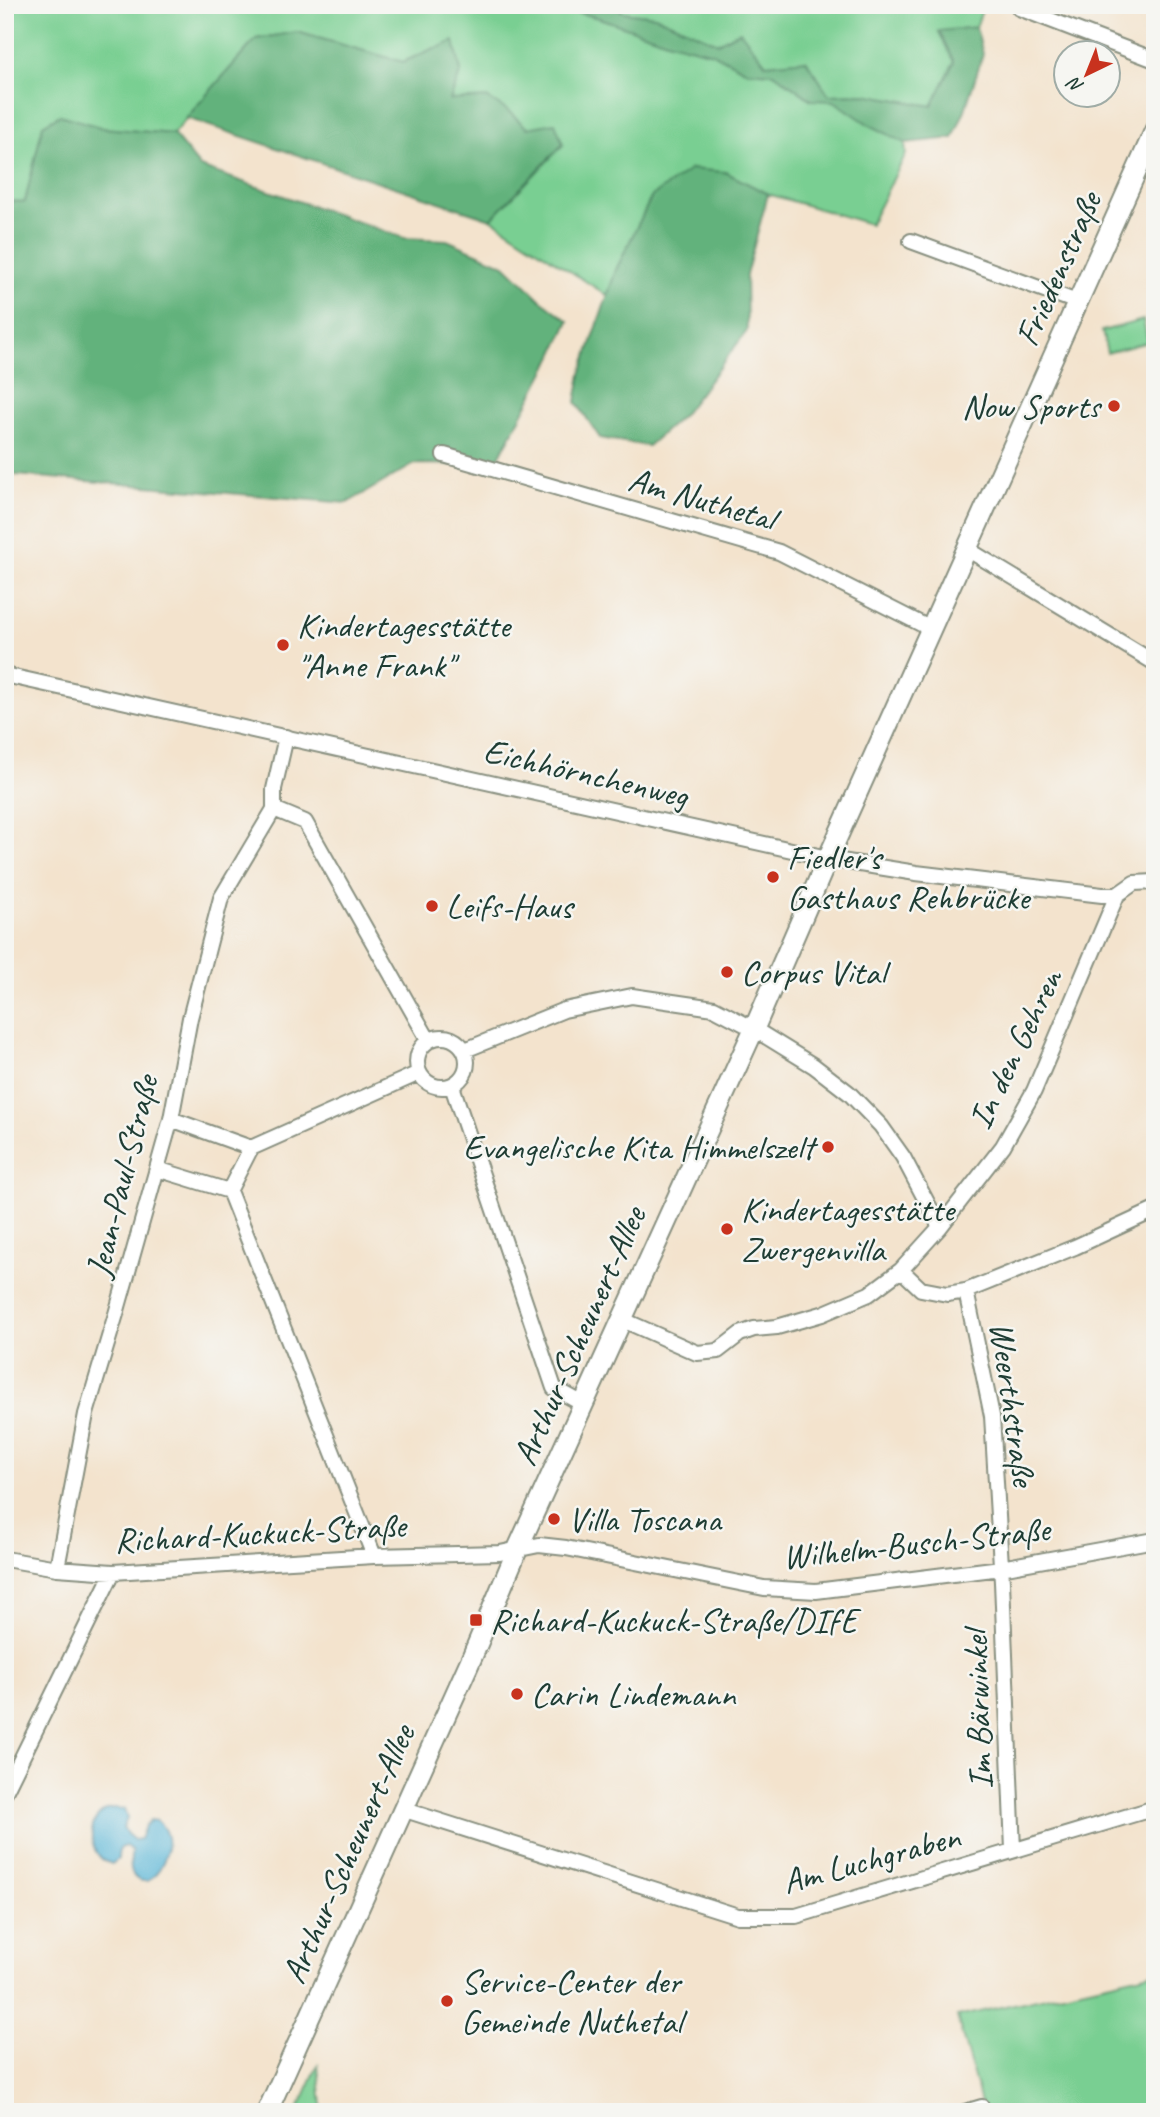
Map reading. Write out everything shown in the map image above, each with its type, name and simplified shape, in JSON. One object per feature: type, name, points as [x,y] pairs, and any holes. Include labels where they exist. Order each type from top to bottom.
[{"type":"main road","name":"Friedenstraße","points":[[967,549],[1155,130]]},
{"type":"main road","name":"Arthur-Scheunert-Allee","points":[[267,2112],[967,549]]},
{"type":"street","points":[[1020,5],[1019,8],[1155,60]]},
{"type":"street","points":[[911,241],[1077,302]]},
{"type":"street","name":"Am Nuthetal","points":[[444,455],[779,552],[932,629]]},
{"type":"street","points":[[967,549],[1155,663]]},
{"type":"street","name":"Eichhörnchenweg","points":[[5,675],[828,858],[916,873],[1102,895],[1117,895],[1134,883],[1155,881]]},
{"type":"street","points":[[286,737],[274,789],[274,809],[305,822],[429,1041]]},
{"type":"street","name":"Jean-Paul-Straße","points":[[57,1569],[86,1415],[171,1119],[190,1018],[221,898],[274,809]]},
{"type":"street","name":"In den Gehren","points":[[621,1319],[697,1353],[718,1352],[740,1334],[754,1329],[777,1328],[822,1314],[869,1294],[901,1270],[940,1227],[1003,1146],[1034,1091],[1117,895]]},
{"type":"street","points":[[465,1050],[564,1010],[632,996],[715,1008],[814,1066],[849,1093],[881,1126],[903,1157],[940,1227]]},
{"type":"street","points":[[438,1037],[449,1038],[458,1042],[465,1050],[468,1060],[466,1071],[461,1080],[452,1086],[433,1086],[419,1073],[418,1055],[429,1041],[438,1037]]},
{"type":"street","points":[[374,1556],[229,1191],[251,1148],[419,1073]]},
{"type":"street","points":[[452,1086],[554,1388],[583,1404]]},
{"type":"street","points":[[171,1119],[251,1148]]},
{"type":"street","points":[[157,1170],[229,1191]]},
{"type":"street","points":[[901,1270],[922,1289],[947,1294],[966,1291],[1089,1241],[1155,1210]]},
{"type":"street","name":"Weerthstraße","points":[[966,1291],[992,1416],[1001,1568]]},
{"type":"street","name":"Wilhelm-Busch-Straße","points":[[518,1548],[539,1545],[566,1548],[765,1588],[816,1591],[1001,1568],[1155,1540]]},
{"type":"street","name":"Richard-Kuckuck-Straße","points":[[5,1559],[57,1569],[113,1572],[374,1556],[500,1553],[518,1548]]},
{"type":"street","name":"Im Bärwinkel","points":[[1001,1568],[1013,1850]]},
{"type":"street","points":[[5,1792],[113,1572]]},
{"type":"street","name":"Am Luchgraben","points":[[402,1809],[738,1916],[796,1916],[1155,1808]]},
{"type":"street","points":[[965,2112],[982,2107]]},
{"type":"green space","points":[[5,5],[548,5],[713,53],[747,71],[774,73],[811,100],[834,100],[868,124],[905,143],[906,154],[870,224],[768,194],[725,172],[652,196],[616,270],[608,296],[491,219],[563,145],[527,128],[507,110],[450,100],[461,71],[434,48],[403,62],[297,32],[256,39],[173,134],[103,128],[60,115],[43,125],[25,202],[5,201]]},
{"type":"green space","points":[[548,5],[612,5],[623,12],[655,16],[718,43],[740,31],[766,64],[806,60],[829,95],[864,94],[932,106],[954,62],[939,31],[976,27],[983,54],[953,138],[905,143],[868,124],[834,101],[812,100],[774,73],[747,71],[713,53]]},
{"type":"green space","points":[[612,5],[984,5],[976,27],[939,32],[954,62],[933,106],[864,94],[829,95],[806,60],[766,64],[740,32],[718,43],[655,16],[623,12]]},
{"type":"green space","points":[[297,32],[403,62],[454,41],[461,71],[450,100],[487,98],[507,110],[527,128],[555,123],[563,144],[491,219],[186,118],[256,39]]},
{"type":"green space","points":[[60,115],[103,128],[173,134],[200,167],[404,238],[447,240],[505,265],[541,300],[569,321],[495,465],[415,464],[347,503],[5,474],[5,201],[25,202],[43,125]]},
{"type":"green space","points":[[691,169],[725,172],[768,194],[746,275],[747,331],[683,415],[648,446],[600,438],[576,402],[581,374],[616,270],[652,196]]},
{"type":"green space","points":[[1143,320],[1148,342],[1107,353],[1102,331]]},
{"type":"green space","points":[[1155,1972],[1155,2112],[965,2112],[982,2106],[957,2017]]},
{"type":"green space","points":[[318,2065],[322,2106],[319,2112],[297,2112]]},
{"type":"water","points":[[113,1808],[124,1809],[127,1819],[123,1827],[134,1840],[140,1839],[145,1826],[151,1820],[157,1821],[163,1828],[167,1844],[164,1861],[148,1881],[134,1876],[131,1867],[132,1851],[126,1846],[120,1849],[118,1859],[112,1864],[97,1853],[93,1844],[93,1826],[97,1817]]},
{"type":"place","name":"Now Sports","points":[[1114,406]]},
{"type":"place","name":"Kindertagesstätte \"Anne Frank\"","points":[[283,645]]},
{"type":"place","name":"Fiedler's Gasthaus Rehbrücke","points":[[773,877]]},
{"type":"place","name":"Leifs-Haus","points":[[432,906]]},
{"type":"place","name":"Corpus Vital","points":[[727,972]]},
{"type":"place","name":"Evangelische Kita Himmelszelt","points":[[828,1147]]},
{"type":"place","name":"Kindertagesstätte Zwergenvilla","points":[[727,1229]]},
{"type":"place","name":"Villa Toscana","points":[[554,1519]]},
{"type":"place","name":"Richard-Kuckuck-Straße/DIfE","points":[[476,1620]]},
{"type":"place","name":"Carin Lindemann","points":[[517,1694]]},
{"type":"place","name":"Service-Center der Gemeinde Nuthetal","points":[[447,2001]]}]
